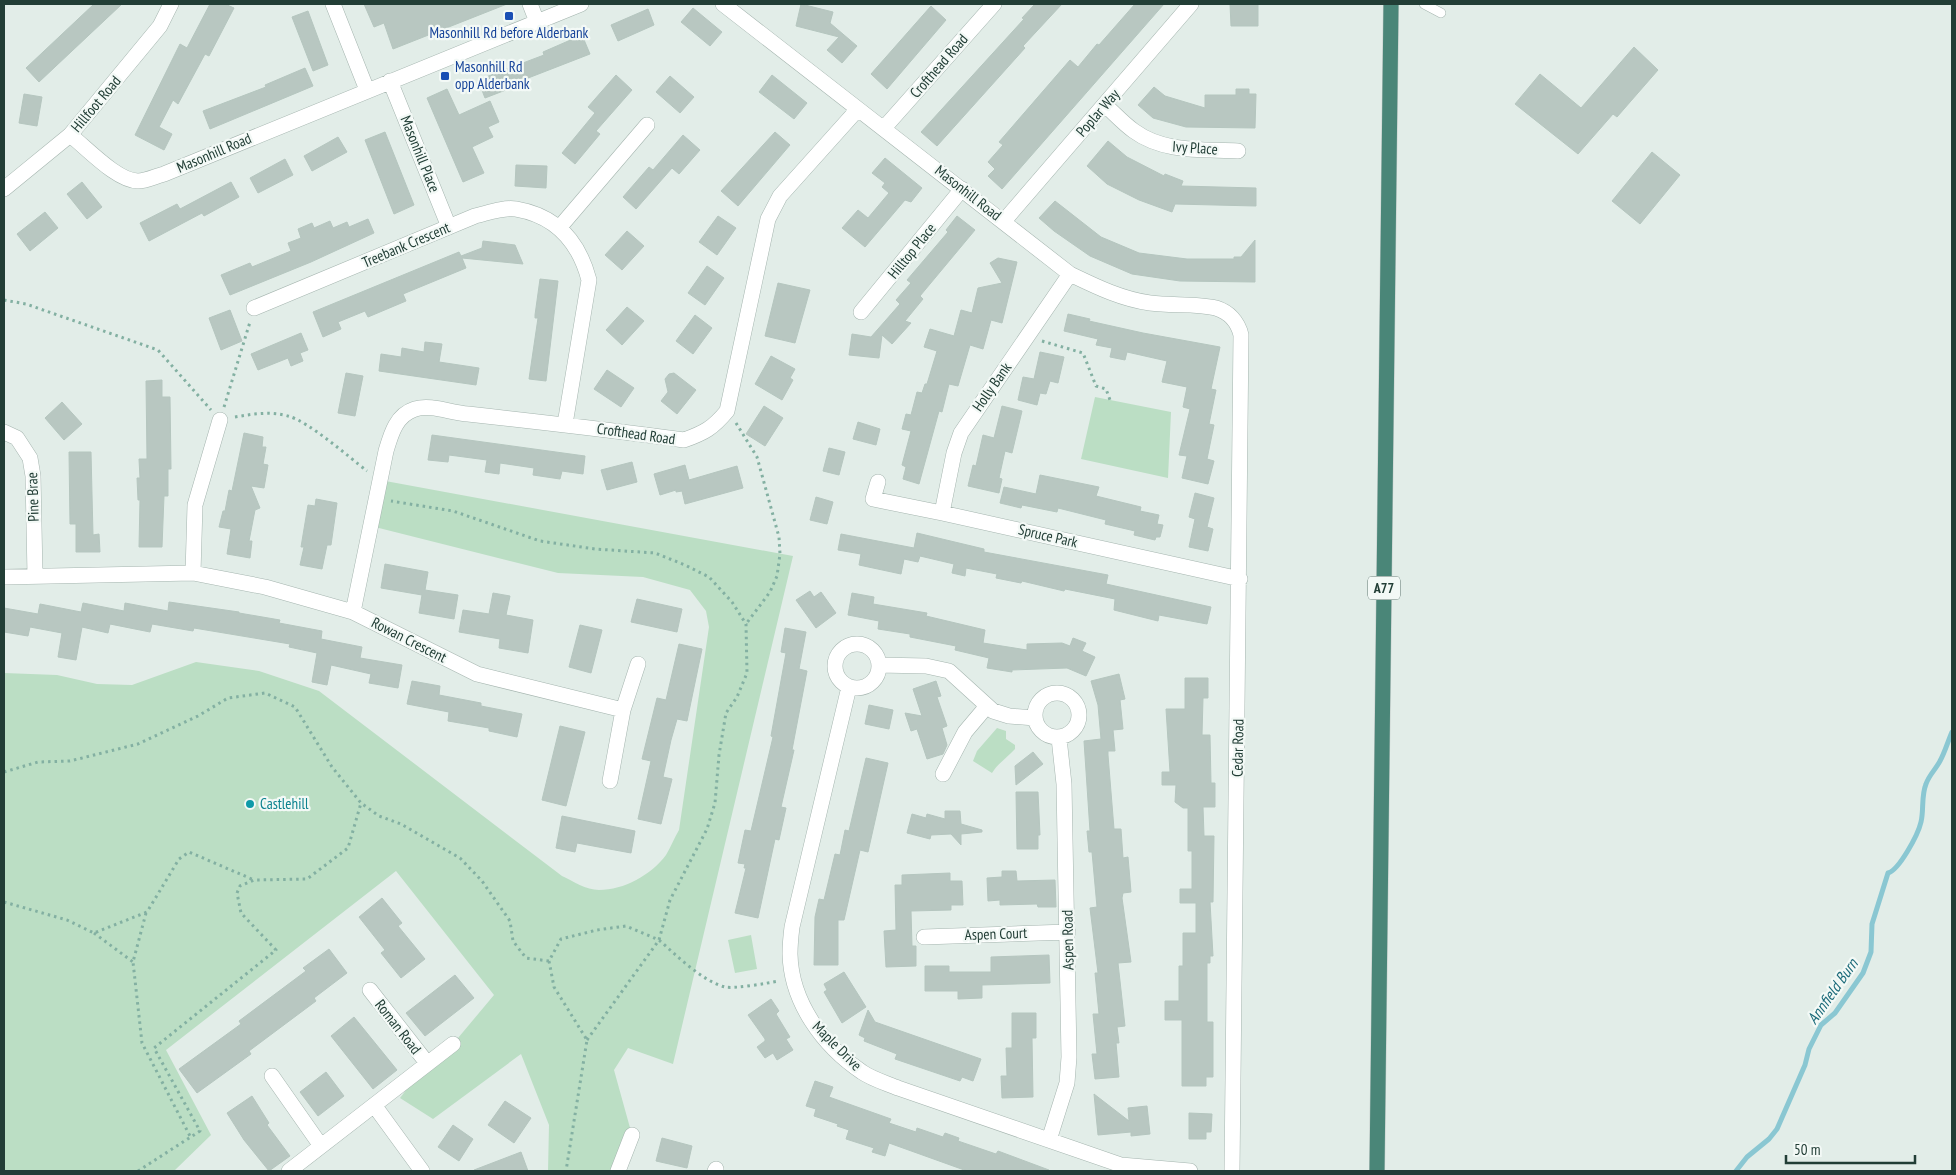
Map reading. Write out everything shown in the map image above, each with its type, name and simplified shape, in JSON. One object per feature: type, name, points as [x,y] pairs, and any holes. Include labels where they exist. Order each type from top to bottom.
[{"type":"highway","name":"A77","points":[[1377,1171],[1391,4]]},
{"type":"street","name":"Hillfoot Road","points":[[4,189],[70,135],[160,26],[172,4]]},
{"type":"street","points":[[333,4],[367,90]]},
{"type":"street","points":[[530,4],[537,22]]},
{"type":"street","name":"Masonhill Road","points":[[70,135],[108,168],[124,178],[138,181],[164,174],[581,4]]},
{"type":"street","name":"Masonhill Road","points":[[723,4],[1070,274],[1116,294],[1148,303],[1216,308],[1229,315],[1238,324]]},
{"type":"street","name":"Poplar Way","points":[[1004,221],[1191,4]]},
{"type":"street","name":"Crofthead Road","points":[[884,128],[988,5]]},
{"type":"street","name":"Masonhill Place","points":[[390,81],[449,227]]},
{"type":"street","name":"Ivy Place","points":[[1105,105],[1134,131],[1149,140],[1168,147],[1238,151]]},
{"type":"street","points":[[727,411],[768,218],[780,196],[858,109]]},
{"type":"street","points":[[559,228],[647,125]]},
{"type":"street","name":"Hilltop Place","points":[[862,312],[962,189]]},
{"type":"street","name":"Treebank Crescent","points":[[254,308],[475,216],[497,210],[515,209],[539,216],[559,228],[574,243],[585,264],[589,280],[565,424]]},
{"type":"street","name":"Holly Bank","points":[[942,513],[954,453],[961,434],[1070,274]]},
{"type":"street","name":"Cedar Road","points":[[1232,1171],[1240,579],[1241,335],[1238,324]]},
{"type":"street","name":"Crofthead Road","points":[[353,612],[380,480],[392,432],[400,418],[415,409],[431,408],[456,413],[565,424],[684,440],[703,434],[716,425],[727,411]]},
{"type":"street","points":[[193,573],[195,505],[220,420]]},
{"type":"street","name":"Pine Brae","points":[[4,432],[17,438],[30,458],[33,476],[35,575]]},
{"type":"street","name":"Spruce Park","points":[[878,482],[873,499],[1240,579]]},
{"type":"street","name":"Rowan Crescent","points":[[4,577],[193,573],[265,587],[353,612],[477,674],[623,710]]},
{"type":"street","points":[[851,645],[866,646],[873,651],[879,665],[877,676],[870,684],[859,688],[849,687],[842,683],[834,669],[838,654],[844,648],[851,645]]},
{"type":"street","points":[[610,780],[623,710],[638,664]]},
{"type":"street","points":[[879,665],[926,666],[948,671],[993,710],[1009,716],[1035,718]]},
{"type":"street","name":"Maple Drive","points":[[849,687],[792,926],[790,954],[794,978],[804,1010],[821,1034],[863,1073],[898,1088],[1121,1165],[1190,1171]]},
{"type":"street","points":[[1057,693],[1071,698],[1079,710],[1079,718],[1073,731],[1060,738],[1051,737],[1043,733],[1037,726],[1035,718],[1035,710],[1043,698],[1057,693]]},
{"type":"street","points":[[943,774],[965,732],[988,706]]},
{"type":"street","name":"Aspen Road","points":[[1049,1140],[1067,1083],[1069,1057],[1064,784],[1060,738]]},
{"type":"street","name":"Aspen Court","points":[[924,937],[1068,932]]},
{"type":"street","name":"Roman Road","points":[[370,990],[427,1063]]},
{"type":"street","name":"Roman Road","points":[[289,1171],[453,1044]]},
{"type":"street","points":[[272,1076],[321,1146]]},
{"type":"street","points":[[374,1105],[422,1171]]},
{"type":"street","points":[[618,1171],[632,1134]]},
{"type":"lane","points":[[1424,4],[1441,13]]},
{"type":"path","points":[[4,300],[26,304],[158,350],[220,420]]},
{"type":"path","points":[[220,420],[254,308]]},
{"type":"path","points":[[1027,336],[1083,353],[1096,386],[1106,388],[1110,400]]},
{"type":"path","points":[[727,411],[757,457],[779,537],[780,554],[777,576],[770,592],[746,624]]},
{"type":"path","points":[[220,420],[262,412],[290,416],[309,427],[380,480]]},
{"type":"path","points":[[376,499],[454,512],[540,541],[595,549],[655,553],[709,577],[732,602],[746,624],[747,673],[738,697],[726,713],[719,755],[716,803],[707,829],[670,900],[659,940],[587,1040],[566,1171]]},
{"type":"path","points":[[4,772],[38,762],[70,761],[138,744],[198,716],[228,698],[265,693],[295,706],[332,768],[361,803],[379,816],[401,824],[460,858],[482,881],[510,921],[513,941],[526,958],[549,961]]},
{"type":"path","points":[[138,1171],[200,1131],[154,1048],[276,950],[240,913],[237,893],[240,886],[254,880],[307,879],[348,848],[361,803]]},
{"type":"path","points":[[191,1138],[142,1043],[133,962],[147,912],[179,859],[189,852],[254,880]]},
{"type":"path","points":[[4,902],[67,920],[94,933],[133,962]]},
{"type":"path","points":[[94,933],[147,912]]},
{"type":"path","points":[[587,1040],[554,987],[549,961],[561,939],[597,930],[626,926],[659,940],[696,972],[710,981],[727,987],[794,978]]},
{"type":"green space","points":[[1095,397],[1171,412],[1168,478],[1081,459]]},
{"type":"green space","points":[[380,480],[793,556],[673,1064],[628,1048],[614,1070],[632,1135],[618,1171],[548,1171],[549,1125],[521,1054],[433,1119],[400,1098],[427,1063],[453,1044],[494,995],[396,871],[166,1050],[211,1135],[174,1171],[4,1171],[4,673],[57,675],[97,684],[132,685],[196,662],[259,671],[319,691],[562,876],[589,889],[608,889],[636,880],[653,869],[668,852],[679,830],[709,627],[706,611],[690,590],[643,577],[558,573],[371,526]]},
{"type":"green space","points":[[997,728],[1006,731],[1006,739],[1015,745],[1015,749],[992,773],[973,761],[977,751]]},
{"type":"green space","points":[[751,935],[757,969],[735,973],[728,940]]},
{"type":"building","points":[[94,4],[122,4],[39,82],[26,68]]},
{"type":"building","points":[[210,4],[225,4],[234,8],[209,56],[205,54],[178,104],[173,100],[159,127],[172,134],[164,150],[135,135],[180,44],[187,48]]},
{"type":"building","points":[[364,4],[507,4],[393,49],[384,23],[374,27]]},
{"type":"building","points":[[801,4],[833,12],[830,23],[857,46],[842,63],[827,50],[839,37],[796,26]]},
{"type":"building","points":[[1035,4],[1062,4],[1023,46],[1025,48],[937,146],[921,132],[1024,19],[1022,18]]},
{"type":"building","points":[[1135,4],[1164,4],[1002,189],[988,176],[995,169],[988,162],[1003,145],[999,142],[1070,60],[1078,67]]},
{"type":"building","points":[[1230,4],[1258,4],[1258,26],[1231,26]]},
{"type":"building","points":[[931,6],[946,20],[887,89],[871,74]]},
{"type":"building","points":[[693,8],[722,32],[710,46],[681,22]]},
{"type":"building","points":[[648,9],[654,25],[618,41],[611,25]]},
{"type":"building","points":[[308,11],[328,65],[313,71],[292,17]]},
{"type":"building","points":[[582,35],[590,54],[523,80],[524,83],[485,98],[478,80],[544,55],[543,52]]},
{"type":"building","points":[[1634,47],[1658,70],[1617,117],[1613,114],[1578,154],[1515,104],[1540,74],[1581,108]]},
{"type":"building","points":[[305,68],[313,86],[210,129],[203,111],[266,87],[265,85]]},
{"type":"building","points":[[616,75],[632,90],[596,131],[600,134],[575,164],[562,153],[595,113],[588,107]]},
{"type":"building","points":[[772,75],[807,103],[794,119],[759,92]]},
{"type":"building","points":[[670,76],[694,97],[680,113],[656,92]]},
{"type":"building","points":[[1154,87],[1165,96],[1205,108],[1205,95],[1236,95],[1236,89],[1249,89],[1249,94],[1256,94],[1255,128],[1186,127],[1153,118],[1138,105]]},
{"type":"building","points":[[447,89],[459,115],[490,101],[499,122],[488,127],[493,137],[472,147],[484,173],[463,182],[427,98]]},
{"type":"building","points":[[24,94],[42,97],[37,126],[19,123]]},
{"type":"building","points":[[385,132],[414,205],[394,214],[365,140]]},
{"type":"building","points":[[775,132],[790,145],[738,206],[721,191]]},
{"type":"building","points":[[683,135],[700,150],[679,174],[672,168],[636,209],[623,197],[649,167],[653,170]]},
{"type":"building","points":[[338,137],[347,152],[312,171],[304,156]]},
{"type":"building","points":[[1108,141],[1127,157],[1164,176],[1165,174],[1183,181],[1181,186],[1256,188],[1256,206],[1175,204],[1172,212],[1139,200],[1107,184],[1087,166]]},
{"type":"building","points":[[1652,152],[1680,175],[1640,224],[1612,201]]},
{"type":"building","points":[[885,158],[922,188],[911,202],[905,200],[865,247],[842,228],[858,210],[868,218],[889,193],[882,187],[885,183],[872,173]]},
{"type":"building","points":[[285,159],[293,175],[258,193],[250,178]]},
{"type":"building","points":[[516,165],[547,166],[546,188],[515,186]]},
{"type":"building","points":[[82,182],[102,207],[87,219],[67,194]]},
{"type":"building","points":[[231,182],[239,197],[204,216],[202,213],[149,241],[140,223],[177,204],[180,209]]},
{"type":"building","points":[[1055,201],[1101,237],[1139,253],[1187,259],[1234,259],[1234,257],[1241,257],[1255,240],[1255,282],[1180,281],[1132,274],[1090,256],[1039,218]]},
{"type":"building","points":[[45,212],[58,228],[30,251],[17,234]]},
{"type":"building","points":[[718,216],[736,228],[717,255],[699,242]]},
{"type":"building","points":[[957,216],[975,230],[920,296],[923,299],[905,321],[911,323],[892,344],[882,335],[879,358],[849,355],[852,334],[871,337],[900,304],[896,300],[911,283],[907,280],[948,232],[946,230]]},
{"type":"building","points":[[368,219],[374,233],[311,262],[230,295],[221,275],[250,263],[252,267],[291,251],[288,243],[301,238],[298,229],[312,223],[314,228],[330,221],[333,228],[347,222],[349,227]]},
{"type":"building","points":[[627,231],[644,246],[622,270],[605,255]]},
{"type":"building","points":[[483,241],[515,245],[523,264],[462,258],[466,268],[403,294],[406,301],[368,317],[365,311],[338,322],[341,329],[323,337],[313,312],[459,252],[461,256],[482,248]]},
{"type":"building","points":[[998,258],[1017,262],[1002,323],[991,320],[983,349],[970,345],[958,386],[949,384],[942,412],[939,411],[919,484],[903,479],[906,467],[902,465],[911,431],[902,429],[906,414],[911,415],[917,392],[922,393],[925,384],[927,384],[937,351],[924,347],[930,329],[954,336],[961,310],[972,313],[978,288],[1002,283],[990,263]]},
{"type":"building","points":[[707,266],[724,278],[705,305],[688,293]]},
{"type":"building","points":[[540,279],[558,281],[546,381],[529,379],[538,318],[535,318],[535,315]]},
{"type":"building","points":[[778,283],[810,290],[795,343],[765,336]]},
{"type":"building","points":[[627,307],[644,321],[622,345],[606,330]]},
{"type":"building","points":[[230,310],[242,341],[221,350],[209,318]]},
{"type":"building","points":[[1068,314],[1090,319],[1089,321],[1143,333],[1220,347],[1211,389],[1216,390],[1209,424],[1214,425],[1207,459],[1214,461],[1208,484],[1182,478],[1187,456],[1179,455],[1190,409],[1183,407],[1187,387],[1162,382],[1167,361],[1127,352],[1125,360],[1110,357],[1112,348],[1096,345],[1098,339],[1064,331]]},
{"type":"building","points":[[695,315],[712,328],[693,354],[676,341]]},
{"type":"building","points":[[301,333],[308,350],[300,353],[303,361],[291,366],[288,358],[258,370],[251,354]]},
{"type":"building","points":[[425,342],[442,344],[439,362],[479,368],[476,385],[379,371],[381,354],[401,357],[402,348],[424,352]]},
{"type":"building","points":[[1040,352],[1064,357],[1058,383],[1050,381],[1046,394],[1040,393],[1037,405],[1018,400],[1023,377],[1034,379]]},
{"type":"building","points":[[771,356],[795,369],[790,378],[793,380],[782,400],[755,384]]},
{"type":"building","points":[[607,370],[634,388],[621,407],[594,389]]},
{"type":"building","points":[[346,373],[363,376],[355,416],[338,413]]},
{"type":"building","points":[[674,373],[696,390],[677,414],[661,401],[668,392],[665,379],[669,374]]},
{"type":"building","points":[[162,380],[162,397],[170,397],[171,469],[168,469],[168,496],[164,496],[162,547],[139,547],[140,500],[138,500],[137,478],[140,478],[139,459],[147,459],[146,381]]},
{"type":"building","points":[[62,402],[82,424],[64,440],[45,418]]},
{"type":"building","points":[[764,406],[783,418],[765,446],[746,434]]},
{"type":"building","points":[[1002,406],[1022,411],[1012,453],[1005,451],[999,478],[1002,479],[999,493],[968,486],[973,465],[976,466],[983,435],[994,438]]},
{"type":"building","points":[[858,422],[880,429],[876,445],[853,439]]},
{"type":"building","points":[[244,433],[263,437],[262,447],[266,447],[263,464],[268,465],[264,488],[251,486],[260,508],[255,510],[249,541],[252,541],[250,558],[227,554],[231,529],[219,527],[223,511],[225,511],[229,490],[232,491]]},
{"type":"building","points":[[432,435],[585,456],[583,474],[562,471],[560,479],[533,475],[534,468],[500,463],[499,474],[485,472],[487,460],[449,455],[448,462],[428,460]]},
{"type":"building","points":[[829,448],[845,452],[839,475],[823,471]]},
{"type":"building","points":[[69,452],[91,452],[93,535],[99,534],[100,552],[76,552],[76,524],[70,524]]},
{"type":"building","points":[[632,462],[637,482],[607,490],[601,470]]},
{"type":"building","points":[[685,465],[689,480],[737,466],[743,488],[685,504],[682,491],[676,492],[676,490],[660,495],[654,474]]},
{"type":"building","points":[[1040,475],[1099,487],[1096,496],[1141,507],[1140,511],[1159,515],[1157,524],[1163,525],[1160,537],[1156,537],[1155,540],[1134,535],[1135,531],[1105,524],[1106,520],[1058,508],[1057,512],[1022,505],[1021,508],[1000,503],[1004,487],[1036,494]]},
{"type":"building","points":[[1195,493],[1214,498],[1207,527],[1213,529],[1208,551],[1189,547],[1195,519],[1189,517]]},
{"type":"building","points":[[816,497],[833,502],[827,524],[810,520]]},
{"type":"building","points":[[316,499],[337,503],[331,545],[327,545],[322,569],[300,565],[304,547],[301,547],[308,505],[315,506]]},
{"type":"building","points":[[917,533],[984,549],[984,552],[1108,575],[1106,584],[1211,607],[1207,624],[1159,615],[1158,621],[1114,610],[1115,599],[1065,589],[1064,591],[1022,581],[1021,583],[996,578],[997,574],[966,568],[965,576],[952,573],[954,564],[920,556],[918,562],[904,559],[901,574],[859,565],[861,554],[838,550],[841,534],[914,548]]},
{"type":"building","points":[[385,564],[428,572],[425,590],[458,595],[454,619],[419,613],[422,595],[381,588]]},
{"type":"building","points":[[810,591],[814,597],[821,592],[836,613],[816,628],[796,600]]},
{"type":"building","points":[[493,593],[510,596],[506,615],[533,620],[528,653],[499,648],[500,639],[459,632],[463,610],[489,614]]},
{"type":"building","points":[[852,593],[874,597],[873,604],[927,613],[926,616],[985,630],[983,643],[1027,650],[1027,644],[1062,643],[1070,646],[1073,638],[1086,643],[1082,651],[1095,657],[1086,676],[1067,668],[1012,670],[1012,672],[987,668],[989,658],[955,650],[956,646],[910,637],[910,634],[878,629],[879,621],[848,615]]},
{"type":"building","points":[[637,599],[682,609],[677,632],[631,622]]},
{"type":"building","points":[[169,602],[239,612],[280,620],[279,623],[322,631],[321,639],[362,647],[360,658],[402,665],[398,688],[369,683],[371,674],[331,665],[327,685],[312,682],[317,653],[289,647],[290,644],[194,628],[193,631],[152,624],[150,632],[110,624],[108,633],[82,627],[76,660],[58,657],[62,633],[30,627],[28,636],[4,632],[4,608],[38,614],[40,604],[81,612],[83,603],[124,611],[125,603],[168,611]]},
{"type":"building","points":[[580,625],[602,630],[591,673],[569,667]]},
{"type":"building","points":[[785,628],[806,632],[799,669],[807,671],[792,750],[794,750],[781,807],[786,808],[779,840],[775,839],[758,918],[735,913],[746,868],[744,868],[745,864],[738,863],[745,830],[751,831],[773,737],[771,736],[786,653],[781,652]]},
{"type":"building","points":[[679,644],[702,649],[687,721],[677,719],[671,740],[663,777],[672,779],[661,824],[638,819],[651,761],[642,759],[657,698],[666,700]]},
{"type":"building","points":[[1119,674],[1125,699],[1120,700],[1123,729],[1113,730],[1115,751],[1108,751],[1108,755],[1114,829],[1121,829],[1123,858],[1128,857],[1131,892],[1123,893],[1122,898],[1131,962],[1118,963],[1125,1026],[1117,1027],[1119,1043],[1116,1043],[1119,1077],[1095,1079],[1092,1054],[1097,1054],[1093,1014],[1099,1014],[1095,973],[1098,973],[1090,908],[1097,907],[1092,852],[1089,852],[1087,831],[1090,831],[1084,741],[1101,739],[1098,705],[1091,681]]},
{"type":"building","points":[[1185,678],[1208,678],[1208,698],[1203,698],[1202,735],[1210,735],[1211,783],[1215,783],[1215,807],[1203,807],[1204,836],[1214,836],[1213,902],[1210,902],[1213,956],[1210,956],[1210,963],[1207,963],[1207,1022],[1213,1022],[1213,1077],[1206,1077],[1206,1086],[1182,1086],[1182,1020],[1165,1020],[1165,1001],[1179,1001],[1179,966],[1183,966],[1183,933],[1196,933],[1196,903],[1180,903],[1180,889],[1192,889],[1192,851],[1188,851],[1188,808],[1183,808],[1175,802],[1176,785],[1162,785],[1162,772],[1170,772],[1166,709],[1185,709]]},
{"type":"building","points":[[412,681],[440,686],[439,695],[481,703],[481,706],[522,714],[517,737],[489,731],[489,728],[448,721],[449,712],[407,704]]},
{"type":"building","points":[[936,681],[941,696],[937,697],[947,726],[942,728],[947,745],[943,754],[927,759],[917,729],[911,731],[905,713],[922,716],[913,689]]},
{"type":"building","points":[[869,705],[893,710],[889,729],[865,724]]},
{"type":"building","points":[[560,726],[585,732],[566,806],[542,800]]},
{"type":"building","points":[[1033,752],[1043,764],[1016,785],[1015,766]]},
{"type":"building","points":[[866,758],[888,763],[868,852],[860,850],[844,920],[838,920],[838,965],[814,965],[815,917],[819,899],[824,900],[835,854],[840,855],[845,830],[849,831]]},
{"type":"building","points":[[1016,792],[1038,792],[1040,835],[1038,835],[1038,849],[1017,849]]},
{"type":"building","points":[[945,811],[960,811],[961,824],[982,830],[982,832],[961,834],[961,845],[951,834],[931,835],[930,839],[907,833],[912,814],[926,818],[927,814],[945,819]]},
{"type":"building","points":[[562,816],[635,831],[631,853],[577,843],[575,852],[556,848]]},
{"type":"building","points":[[1002,871],[1016,871],[1017,881],[1055,880],[1056,907],[1038,907],[1037,904],[1000,905],[1000,900],[988,901],[987,878],[1002,877]]},
{"type":"building","points":[[950,873],[950,881],[962,881],[963,905],[951,905],[951,910],[911,911],[912,946],[916,946],[916,966],[886,967],[884,931],[896,930],[895,885],[902,885],[902,875]]},
{"type":"building","points":[[382,898],[402,923],[398,926],[425,959],[401,978],[381,953],[385,950],[359,917]]},
{"type":"building","points":[[329,949],[347,973],[314,998],[316,1001],[249,1051],[251,1054],[197,1093],[179,1069],[241,1024],[239,1021],[306,971],[303,968]]},
{"type":"building","points":[[1049,955],[1050,983],[982,985],[982,998],[958,999],[958,991],[925,991],[925,966],[949,966],[949,972],[991,972],[991,957]]},
{"type":"building","points":[[844,972],[866,1007],[842,1023],[824,992],[827,990],[824,984]]},
{"type":"building","points":[[455,975],[474,998],[425,1036],[406,1013]]},
{"type":"building","points":[[771,999],[779,1011],[776,1014],[790,1037],[786,1039],[793,1050],[777,1060],[773,1053],[765,1058],[757,1047],[765,1039],[748,1015]]},
{"type":"building","points":[[868,1010],[875,1022],[981,1059],[973,1081],[962,1077],[960,1081],[895,1059],[897,1054],[864,1041],[865,1038],[859,1035]]},
{"type":"building","points":[[1012,1013],[1036,1013],[1036,1038],[1032,1038],[1033,1097],[1002,1098],[1001,1076],[1007,1076],[1006,1048],[1012,1048]]},
{"type":"building","points":[[354,1017],[397,1070],[373,1089],[331,1036]]},
{"type":"building","points":[[326,1072],[344,1096],[318,1116],[300,1092]]},
{"type":"building","points":[[815,1081],[833,1087],[829,1097],[891,1119],[889,1123],[916,1132],[917,1128],[943,1137],[945,1133],[959,1138],[958,1141],[996,1154],[998,1151],[1049,1171],[967,1171],[889,1143],[885,1156],[872,1152],[874,1148],[846,1139],[849,1130],[814,1116],[816,1109],[806,1106]]},
{"type":"building","points":[[1094,1094],[1129,1121],[1128,1108],[1147,1106],[1150,1134],[1131,1136],[1131,1132],[1098,1135]]},
{"type":"building","points":[[252,1096],[269,1123],[267,1125],[290,1156],[269,1171],[244,1140],[227,1113]]},
{"type":"building","points":[[505,1101],[531,1118],[514,1143],[488,1125]]},
{"type":"building","points":[[1189,1113],[1212,1114],[1211,1132],[1206,1132],[1206,1139],[1189,1139]]},
{"type":"building","points":[[453,1125],[473,1139],[459,1161],[438,1147]]},
{"type":"building","points":[[662,1138],[692,1146],[687,1168],[656,1161]]},
{"type":"building","points":[[521,1152],[528,1171],[474,1170]]},
{"type":"waterway","name":"Annfield Burn","points":[[1736,1171],[1747,1157],[1769,1139],[1777,1129],[1805,1065],[1809,1049],[1821,1025],[1835,1013],[1863,973],[1871,952],[1872,924],[1888,873],[1897,866],[1908,851],[1916,835],[1921,822],[1926,784],[1942,758],[1952,732]]},
{"type":"place","name":"Masonhill Rd before Alderbank","points":[[509,16]]},
{"type":"place","name":"Masonhill Rd opp Alderbank","points":[[445,76]]},
{"type":"place","name":"Castlehill","points":[[250,804]]}]
